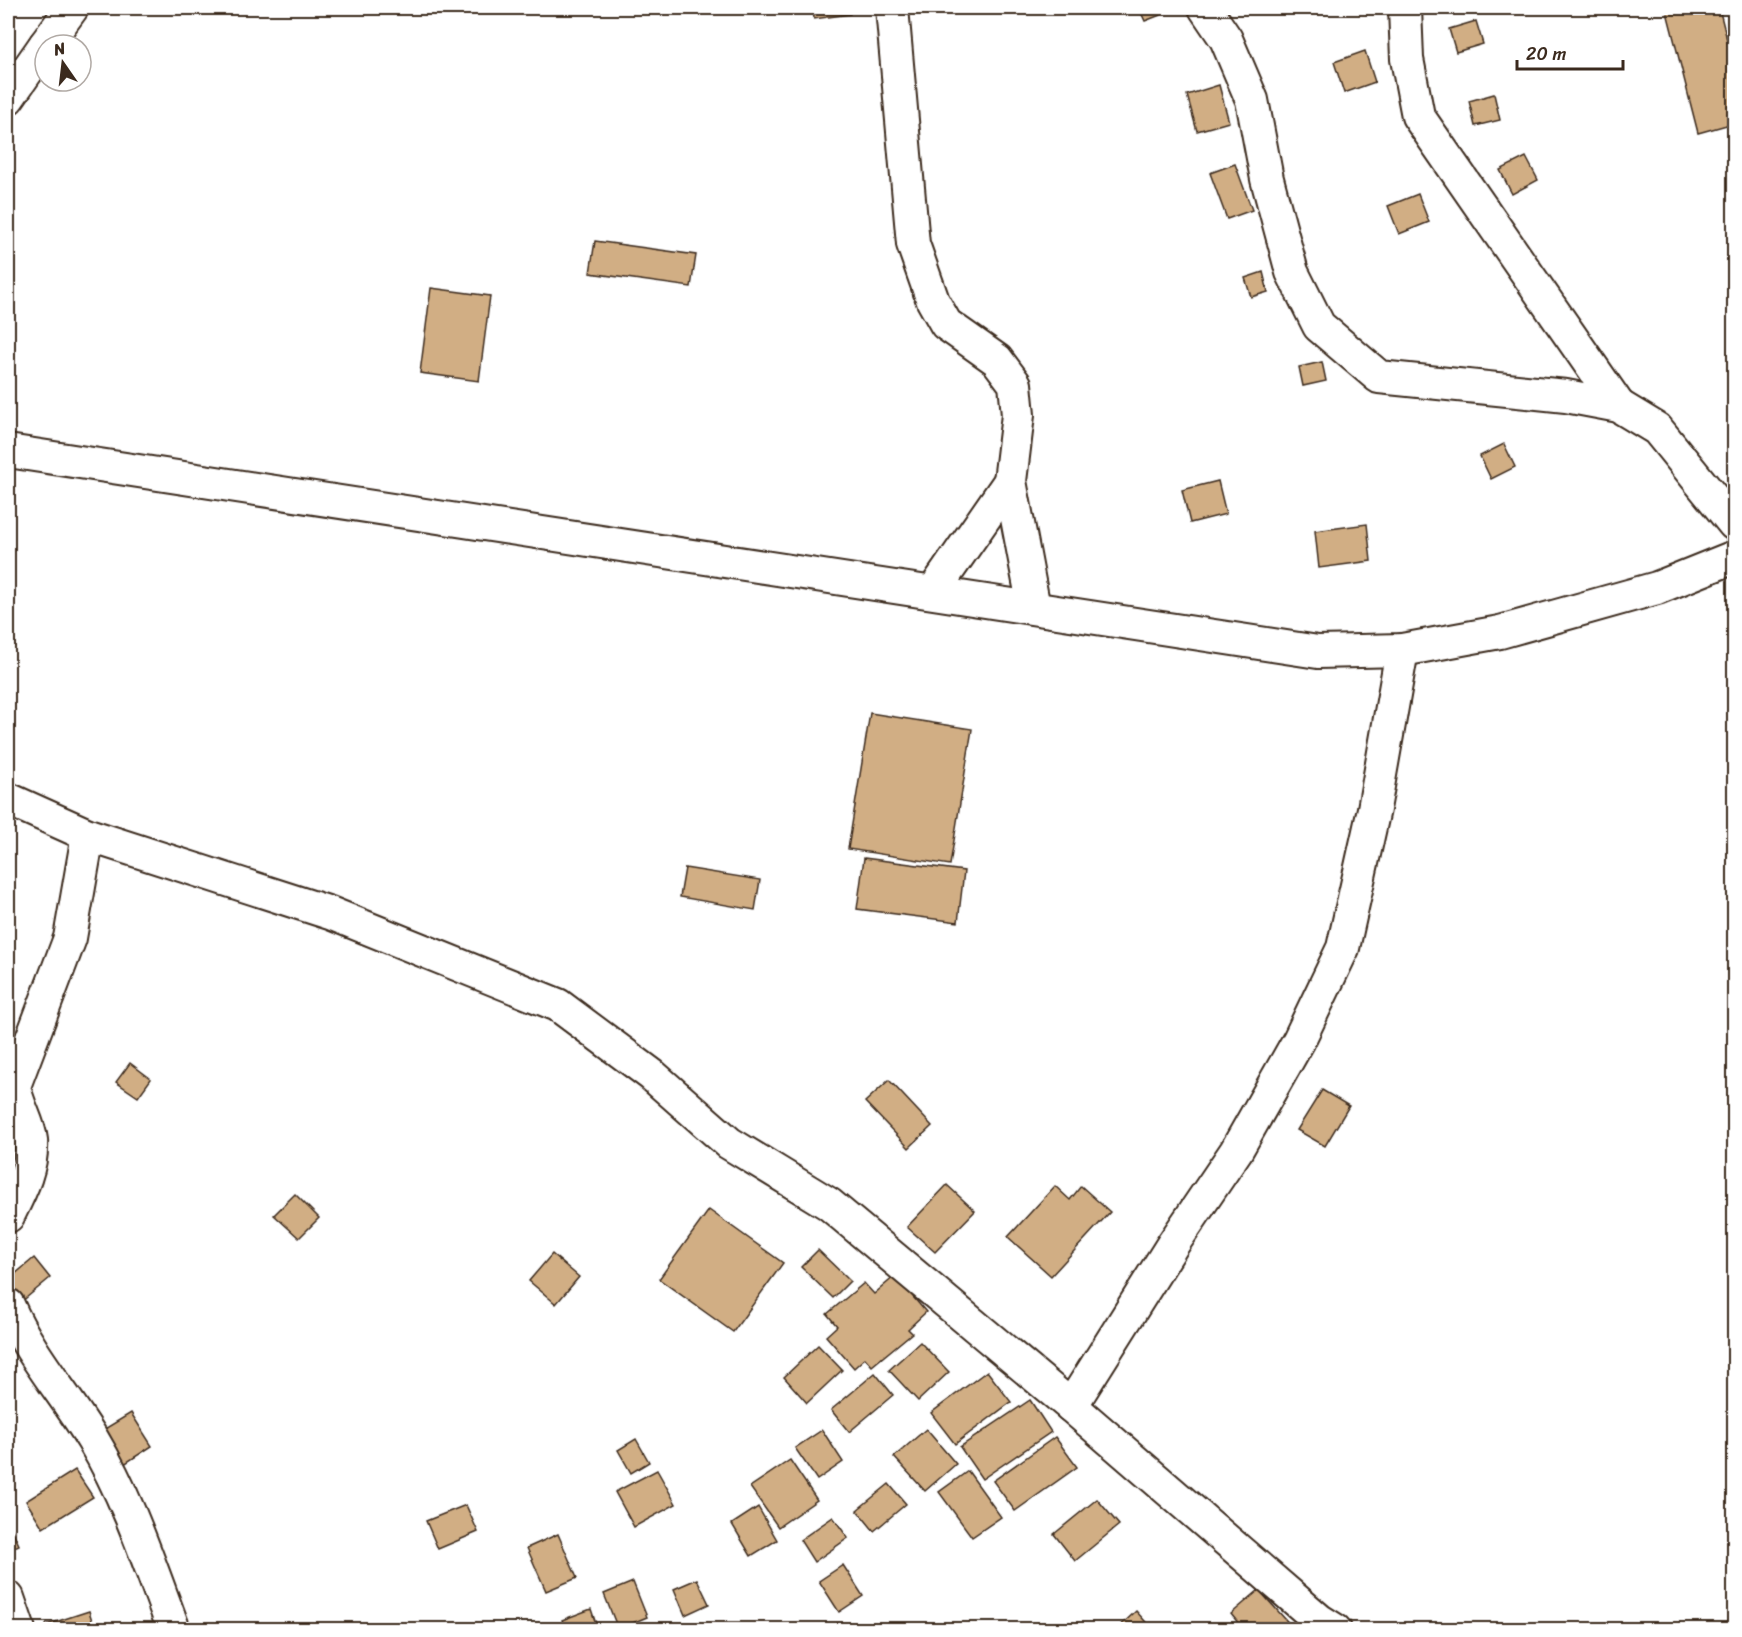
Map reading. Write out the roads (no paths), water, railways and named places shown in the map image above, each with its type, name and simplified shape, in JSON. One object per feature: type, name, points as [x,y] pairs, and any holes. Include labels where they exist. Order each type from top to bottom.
[{"type":"street","points":[[54,33],[72,8]]},
{"type":"street","points":[[892,8],[914,244],[933,301],[946,324],[997,360],[1015,384],[1018,415],[1010,481],[1034,608]]},
{"type":"street","points":[[1205,8],[1226,39],[1252,100],[1268,179],[1292,272],[1319,326],[1379,377],[1566,396],[1619,406],[1657,429],[1734,524]]},
{"type":"street","points":[[1405,8],[1407,58],[1418,116],[1619,406]]},
{"type":"street","points":[[8,98],[33,62]]},
{"type":"street","points":[[8,450],[1318,652],[1402,650],[1500,632],[1657,588],[1734,557]]},
{"type":"street","points":[[933,592],[1010,481]]},
{"type":"street","points":[[1071,1406],[1173,1244],[1236,1151],[1299,1040],[1343,948],[1374,809],[1402,650]]},
{"type":"street","points":[[8,800],[88,835],[330,913],[558,1005],[652,1075],[729,1143],[829,1204],[1071,1406],[1321,1626]]},
{"type":"street","points":[[8,1216],[26,1181],[31,1140],[17,1105],[14,1086],[70,938],[88,835]]},
{"type":"street","points":[[8,1305],[17,1328],[94,1441],[133,1524],[174,1629]]},
{"type":"street","points":[[8,1598],[19,1629]]}]
